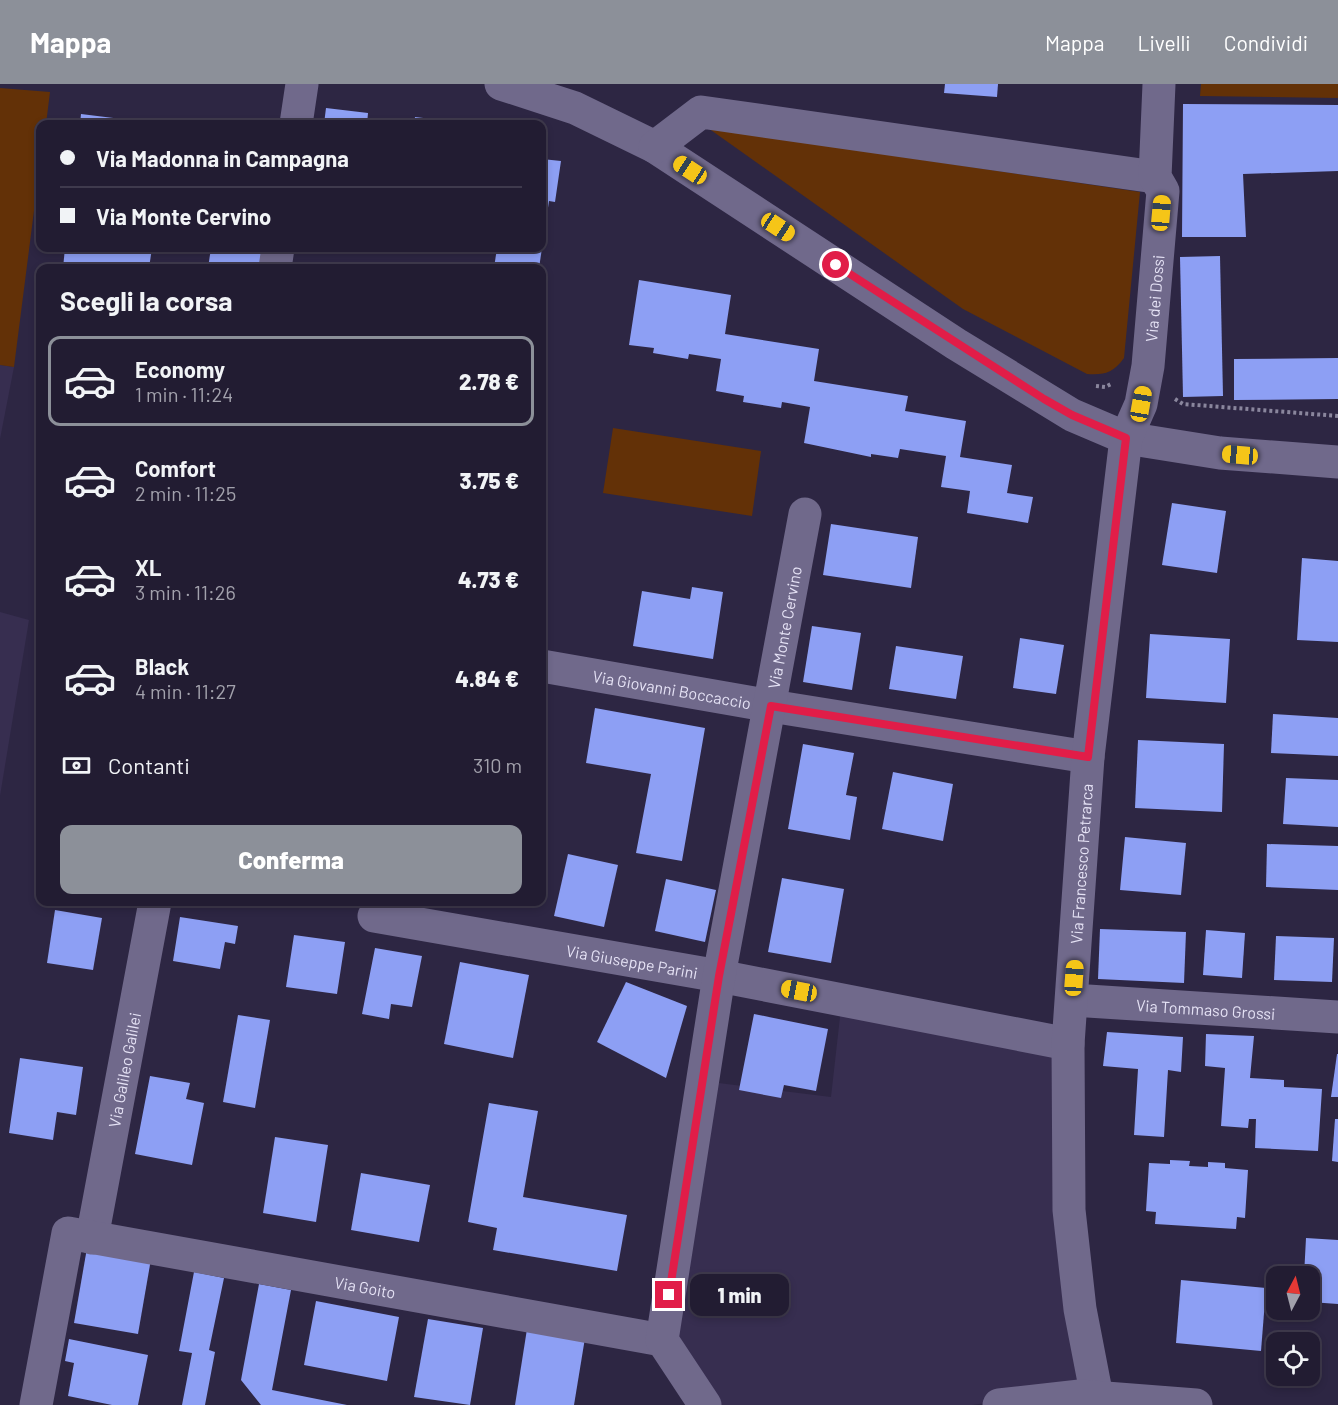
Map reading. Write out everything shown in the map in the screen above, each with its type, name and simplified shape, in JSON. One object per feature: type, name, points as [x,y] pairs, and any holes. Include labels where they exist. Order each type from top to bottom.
[{"type":"street","points":[[298,120],[302,84]]},
{"type":"street","points":[[501,84],[592,115],[655,147],[1072,415],[1126,438],[1220,453],[1338,462]]},
{"type":"street","name":"Via dei Dossi","points":[[1126,438],[1141,404],[1148,366],[1163,191],[1155,177],[1160,84]]},
{"type":"street","points":[[655,147],[701,112],[1155,177]]},
{"type":"street","name":"Via Francesco Petrarca","points":[[1095,1401],[1080,1309],[1069,1210],[1068,1044],[1088,757],[1126,438]]},
{"type":"street","name":"Via Monte Cervino","points":[[662,1340],[719,976],[805,514]]},
{"type":"street","name":"Via Giovanni Boccaccio","points":[[546,667],[1088,757]]},
{"type":"street","name":"Via Galileo Galilei","points":[[36,1405],[80,1235],[154,906]]},
{"type":"street","name":"Via Giuseppe Parini","points":[[374,916],[719,976],[1068,1044]]},
{"type":"street","name":"Via Tommaso Grossi","points":[[1072,1000],[1338,1017]]},
{"type":"street","name":"Via Goito","points":[[80,1235],[662,1340]]},
{"type":"street","points":[[662,1340],[705,1405]]},
{"type":"street","points":[[999,1405],[1037,1399],[1196,1405]]},
{"type":"path","points":[[1148,366],[1169,368],[1168,386],[1173,398],[1183,404],[1338,416]]},
{"type":"shaded area","points":[[1201,84],[1338,84],[1338,98],[1200,96]]},
{"type":"shaded area","points":[[0,88],[50,92],[46,120],[36,120],[36,195],[14,367],[0,365]]},
{"type":"shaded area","points":[[708,128],[1140,192],[1124,358],[1108,372],[1087,374],[963,309]]},
{"type":"shaded area","points":[[0,365],[14,367],[0,439]]},
{"type":"shaded area","points":[[613,428],[761,451],[752,516],[603,493]]},
{"type":"shaded area","points":[[0,612],[29,620],[0,796]]},
{"type":"shaded area","points":[[841,1008],[1058,1051],[1085,1389],[972,1405],[720,1405],[671,1332],[711,1082],[831,1097]]},
{"type":"building","points":[[945,84],[998,84],[997,97],[944,93]]},
{"type":"building","points":[[1183,104],[1338,105],[1338,171],[1243,174],[1246,237],[1182,237]]},
{"type":"building","points":[[326,108],[368,113],[367,120],[324,120]]},
{"type":"building","points":[[81,114],[130,120],[80,120]]},
{"type":"building","points":[[415,117],[440,120],[415,120]]},
{"type":"building","points":[[546,159],[561,161],[555,202],[549,201],[546,222]]},
{"type":"building","points":[[65,252],[151,252],[150,264],[63,264]]},
{"type":"building","points":[[210,252],[262,252],[261,264],[209,264]]},
{"type":"building","points":[[496,252],[541,252],[540,264],[495,264]]},
{"type":"building","points":[[1220,256],[1223,396],[1183,397],[1180,257]]},
{"type":"building","points":[[639,280],[731,295],[725,334],[819,349],[814,381],[908,396],[905,411],[966,421],[960,457],[1012,465],[1007,493],[1033,497],[1028,523],[967,513],[970,491],[941,487],[946,456],[900,449],[898,458],[871,454],[871,457],[804,443],[810,407],[782,402],[781,408],[743,402],[744,396],[716,391],[721,359],[689,354],[688,359],[653,353],[654,348],[629,345]]},
{"type":"building","points":[[1338,358],[1338,399],[1234,400],[1234,359]]},
{"type":"building","points":[[1172,503],[1226,511],[1217,573],[1162,565]]},
{"type":"building","points":[[831,524],[918,537],[911,588],[823,575]]},
{"type":"building","points":[[1302,558],[1338,561],[1338,642],[1297,640]]},
{"type":"building","points":[[692,587],[723,592],[713,659],[633,646],[642,591],[690,599]]},
{"type":"building","points":[[812,626],[861,633],[852,690],[803,682]]},
{"type":"building","points":[[1150,634],[1230,639],[1226,703],[1146,698]]},
{"type":"building","points":[[1020,638],[1064,645],[1056,694],[1013,688]]},
{"type":"building","points":[[896,646],[963,656],[956,699],[889,689]]},
{"type":"building","points":[[595,708],[705,728],[682,861],[636,853],[651,774],[586,763]]},
{"type":"building","points":[[1273,714],[1338,718],[1338,756],[1271,753]]},
{"type":"building","points":[[1138,740],[1224,744],[1222,812],[1135,808]]},
{"type":"building","points":[[803,744],[854,753],[846,795],[857,797],[850,840],[788,829]]},
{"type":"building","points":[[893,772],[953,784],[943,841],[882,829]]},
{"type":"building","points":[[1286,778],[1338,780],[1338,827],[1283,824]]},
{"type":"building","points":[[1125,837],[1186,843],[1181,895],[1120,890]]},
{"type":"building","points":[[1267,844],[1338,846],[1338,890],[1266,887]]},
{"type":"building","points":[[568,854],[618,865],[604,927],[554,916]]},
{"type":"building","points":[[782,878],[844,889],[831,963],[768,952]]},
{"type":"building","points":[[666,879],[716,890],[705,942],[655,931]]},
{"type":"building","points":[[55,910],[102,918],[93,970],[47,963]]},
{"type":"building","points":[[180,917],[238,926],[235,944],[225,942],[220,969],[173,961]]},
{"type":"building","points":[[1100,929],[1186,932],[1184,983],[1098,979]]},
{"type":"building","points":[[1206,930],[1245,933],[1242,978],[1203,975]]},
{"type":"building","points":[[294,935],[345,942],[337,994],[286,987]]},
{"type":"building","points":[[1276,936],[1334,938],[1332,982],[1274,980]]},
{"type":"building","points":[[375,948],[422,956],[412,1007],[391,1004],[389,1019],[362,1014]]},
{"type":"building","points":[[460,962],[529,975],[513,1058],[444,1044]]},
{"type":"building","points":[[626,982],[687,1006],[666,1078],[597,1042]]},
{"type":"building","points":[[754,1014],[828,1029],[816,1091],[784,1085],[781,1098],[739,1090]]},
{"type":"building","points":[[238,1015],[270,1020],[255,1108],[223,1102]]},
{"type":"building","points":[[1107,1032],[1183,1037],[1181,1072],[1168,1070],[1164,1137],[1134,1135],[1138,1069],[1103,1066]]},
{"type":"building","points":[[1206,1034],[1254,1036],[1250,1078],[1284,1080],[1284,1087],[1322,1089],[1318,1151],[1255,1148],[1256,1119],[1249,1119],[1248,1128],[1221,1126],[1225,1068],[1205,1066]]},
{"type":"building","points":[[1337,1054],[1338,1097],[1331,1097]]},
{"type":"building","points":[[20,1058],[83,1067],[76,1115],[57,1112],[53,1140],[9,1133]]},
{"type":"building","points":[[150,1076],[190,1083],[186,1099],[204,1103],[192,1165],[135,1154]]},
{"type":"building","points":[[489,1103],[538,1111],[523,1197],[627,1215],[617,1271],[493,1250],[497,1228],[468,1222]]},
{"type":"building","points":[[1335,1119],[1338,1119],[1338,1162],[1332,1161]]},
{"type":"building","points":[[275,1137],[328,1145],[316,1222],[263,1213]]},
{"type":"building","points":[[1170,1160],[1190,1161],[1189,1166],[1208,1167],[1208,1162],[1225,1163],[1225,1168],[1248,1170],[1245,1218],[1237,1217],[1236,1229],[1155,1224],[1156,1212],[1146,1211],[1149,1163],[1170,1164]]},
{"type":"building","points":[[361,1173],[430,1185],[419,1242],[351,1230]]},
{"type":"building","points":[[1306,1238],[1338,1240],[1338,1304],[1320,1303],[1320,1266],[1305,1266]]},
{"type":"building","points":[[87,1248],[151,1259],[138,1334],[74,1323]]},
{"type":"building","points":[[194,1272],[224,1278],[209,1350],[215,1352],[205,1405],[182,1405],[192,1353],[179,1351]]},
{"type":"building","points":[[1181,1280],[1266,1288],[1261,1351],[1176,1343]]},
{"type":"building","points":[[259,1284],[291,1290],[272,1390],[347,1405],[261,1405],[241,1380]]},
{"type":"building","points":[[316,1301],[399,1317],[387,1381],[304,1365]]},
{"type":"building","points":[[428,1319],[483,1328],[470,1405],[414,1397]]},
{"type":"building","points":[[527,1329],[585,1338],[574,1405],[515,1405]]},
{"type":"building","points":[[69,1339],[148,1355],[138,1405],[112,1405],[68,1396],[74,1363],[65,1361]]},
{"type":"route","points":[[669,1295],[719,976],[771,706],[1088,757],[1126,438],[1072,415],[1044,399],[836,265]]}]
